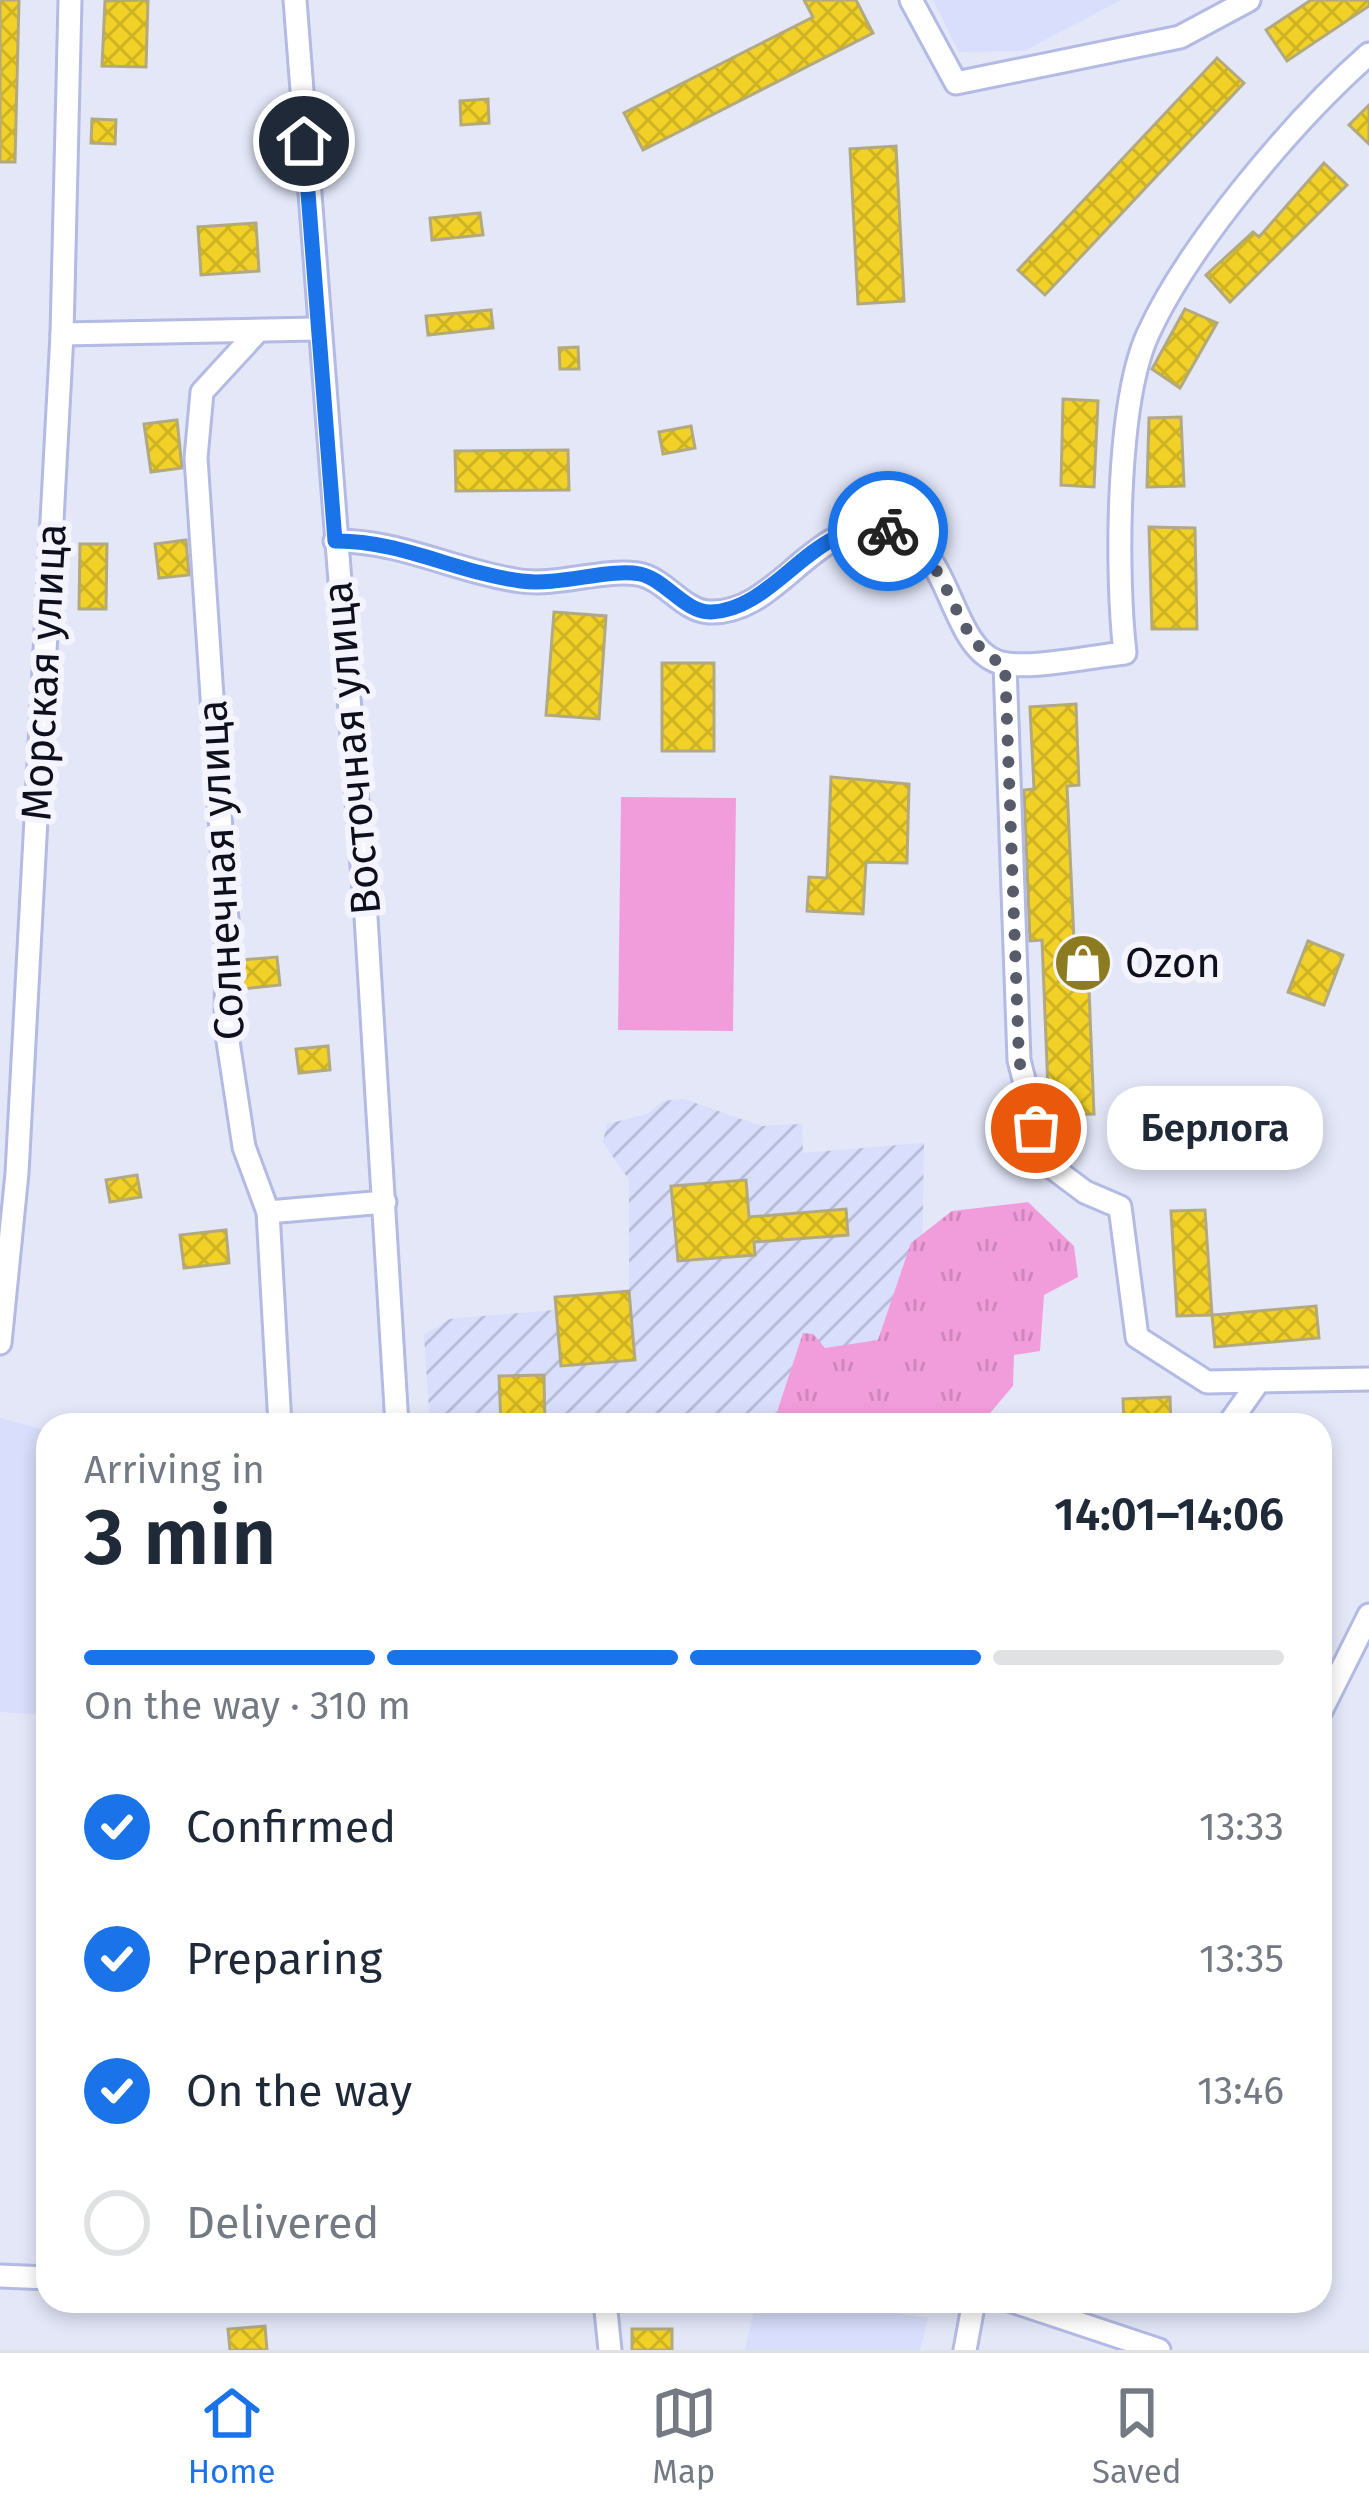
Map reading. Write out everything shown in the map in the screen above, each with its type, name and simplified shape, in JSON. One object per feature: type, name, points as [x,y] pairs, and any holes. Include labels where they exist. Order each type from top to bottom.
[{"type":"street","name":"Морская улица","points":[[0,1343],[17,1173],[62,334],[70,0]]},
{"type":"street","name":"Восточная улица","points":[[295,0],[385,1202],[396,1413]]},
{"type":"street","points":[[911,0],[956,83],[1180,37],[1249,0]]},
{"type":"street","points":[[335,541],[369,541],[522,581],[640,574],[704,613],[726,611],[761,594],[833,538],[876,528],[905,535],[929,557],[983,656],[1005,665],[1125,653],[1119,608],[1130,400],[1147,336],[1191,263],[1309,107],[1369,54]]},
{"type":"street","points":[[62,334],[316,328]]},
{"type":"street","name":"Солнечная улица","points":[[257,332],[202,392],[196,458],[227,920],[226,1028],[244,1147],[268,1211],[279,1413]]},
{"type":"street","points":[[1005,665],[1019,1060],[1046,1162],[1085,1192],[1120,1207],[1137,1336],[1208,1382],[1369,1379]]},
{"type":"street","points":[[268,1211],[385,1202]]},
{"type":"street","points":[[1236,1413],[1259,1381]]},
{"type":"street","points":[[1332,1689],[1369,1615]]},
{"type":"street","points":[[0,2276],[36,2278]]},
{"type":"street","points":[[605,2313],[610,2350]]},
{"type":"street","points":[[965,2350],[972,2313]]},
{"type":"street","points":[[1044,2313],[1133,2346],[1159,2350]]},
{"type":"shaded area","points":[[933,0],[1121,0],[1024,51],[959,52]]},
{"type":"shaded area","points":[[684,1099],[761,1126],[802,1124],[803,1153],[924,1143],[922,1261],[874,1413],[429,1413],[424,1335],[450,1319],[555,1310],[555,1297],[629,1291],[629,1180],[603,1142],[607,1124],[647,1114],[663,1101]]},
{"type":"shaded area","points":[[0,1418],[36,1428],[36,1714],[0,1712]]},
{"type":"shaded area","points":[[753,2313],[896,2313],[928,2318],[920,2350],[745,2350]]},
{"type":"green space","points":[[621,797],[736,798],[733,1031],[618,1030]]},
{"type":"green space","points":[[1028,1202],[1074,1246],[1078,1277],[1044,1295],[1040,1351],[1014,1355],[1013,1386],[990,1413],[779,1413],[803,1333],[813,1334],[825,1348],[878,1340],[911,1243],[952,1211]]},
{"type":"building","points":[[0,0],[19,0],[15,162],[0,162]]},
{"type":"building","points":[[148,0],[146,67],[102,66],[105,1]]},
{"type":"building","points":[[804,0],[856,0],[873,33],[643,150],[624,113],[813,17]]},
{"type":"building","points":[[1311,0],[1369,0],[1369,6],[1287,61],[1266,30]]},
{"type":"building","points":[[1217,58],[1244,83],[1045,295],[1018,270]]},
{"type":"building","points":[[488,99],[489,123],[461,125],[460,101]]},
{"type":"building","points":[[1369,105],[1369,144],[1349,125]]},
{"type":"building","points":[[92,119],[116,120],[115,144],[91,143]]},
{"type":"building","points":[[896,146],[904,301],[858,304],[850,149]]},
{"type":"building","points":[[1324,163],[1347,185],[1230,302],[1206,275],[1253,232],[1259,237]]},
{"type":"building","points":[[480,213],[483,235],[432,240],[430,218]]},
{"type":"building","points":[[256,223],[259,271],[201,275],[198,227]]},
{"type":"building","points":[[1185,309],[1217,323],[1180,388],[1152,369]]},
{"type":"building","points":[[491,310],[493,328],[428,335],[426,316]]},
{"type":"building","points":[[578,347],[579,369],[560,369],[559,348]]},
{"type":"building","points":[[1063,399],[1098,401],[1094,487],[1061,485]]},
{"type":"building","points":[[1181,417],[1184,486],[1147,487],[1149,418]]},
{"type":"building","points":[[177,420],[182,468],[151,472],[144,424]]},
{"type":"building","points":[[691,426],[695,448],[663,454],[659,432]]},
{"type":"building","points":[[568,450],[569,490],[456,491],[455,451]]},
{"type":"building","points":[[1149,527],[1195,528],[1197,629],[1152,629]]},
{"type":"building","points":[[186,540],[189,575],[159,578],[155,544]]},
{"type":"building","points":[[80,544],[107,544],[106,609],[79,609]]},
{"type":"building","points":[[554,612],[606,616],[599,719],[546,715]]},
{"type":"building","points":[[662,663],[714,663],[714,751],[662,751]]},
{"type":"building","points":[[1076,704],[1079,785],[1067,786],[1074,940],[1087,939],[1094,1114],[1049,1115],[1042,940],[1030,941],[1024,790],[1034,789],[1030,707]]},
{"type":"building","points":[[831,777],[909,784],[907,863],[866,862],[863,914],[807,911],[809,877],[827,878]]},
{"type":"building","points":[[1308,941],[1343,955],[1324,1005],[1288,992]]},
{"type":"building","points":[[277,957],[280,985],[241,989],[242,960]]},
{"type":"building","points":[[328,1046],[330,1070],[299,1073],[296,1049]]},
{"type":"building","points":[[137,1175],[141,1197],[110,1202],[106,1180]]},
{"type":"building","points":[[746,1180],[749,1217],[846,1209],[848,1235],[754,1242],[755,1255],[678,1261],[671,1186]]},
{"type":"building","points":[[1205,1210],[1212,1315],[1177,1316],[1171,1211]]},
{"type":"building","points":[[226,1230],[229,1263],[184,1268],[180,1235]]},
{"type":"building","points":[[629,1291],[635,1360],[561,1366],[555,1297]]},
{"type":"building","points":[[1316,1306],[1319,1338],[1215,1347],[1212,1315]]},
{"type":"building","points":[[544,1375],[545,1413],[501,1413],[499,1376]]},
{"type":"building","points":[[1170,1397],[1171,1413],[1124,1413],[1123,1399]]},
{"type":"building","points":[[265,2326],[267,2350],[230,2350],[228,2329]]},
{"type":"building","points":[[632,2329],[672,2329],[672,2350],[632,2350]]},
{"type":"way so far","points":[[888,531],[905,535],[929,557],[983,656],[1005,665],[1019,1060],[1036,1128]]},
{"type":"place","name":"Ozon","points":[[1083,963]]},
{"type":"place","name":"Берлога","points":[[1036,1128]]},
{"type":"route","points":[[304,141],[335,541],[369,541],[522,581],[557,583],[640,574],[704,613],[726,611],[761,594],[833,538],[876,528],[888,531]]}]
